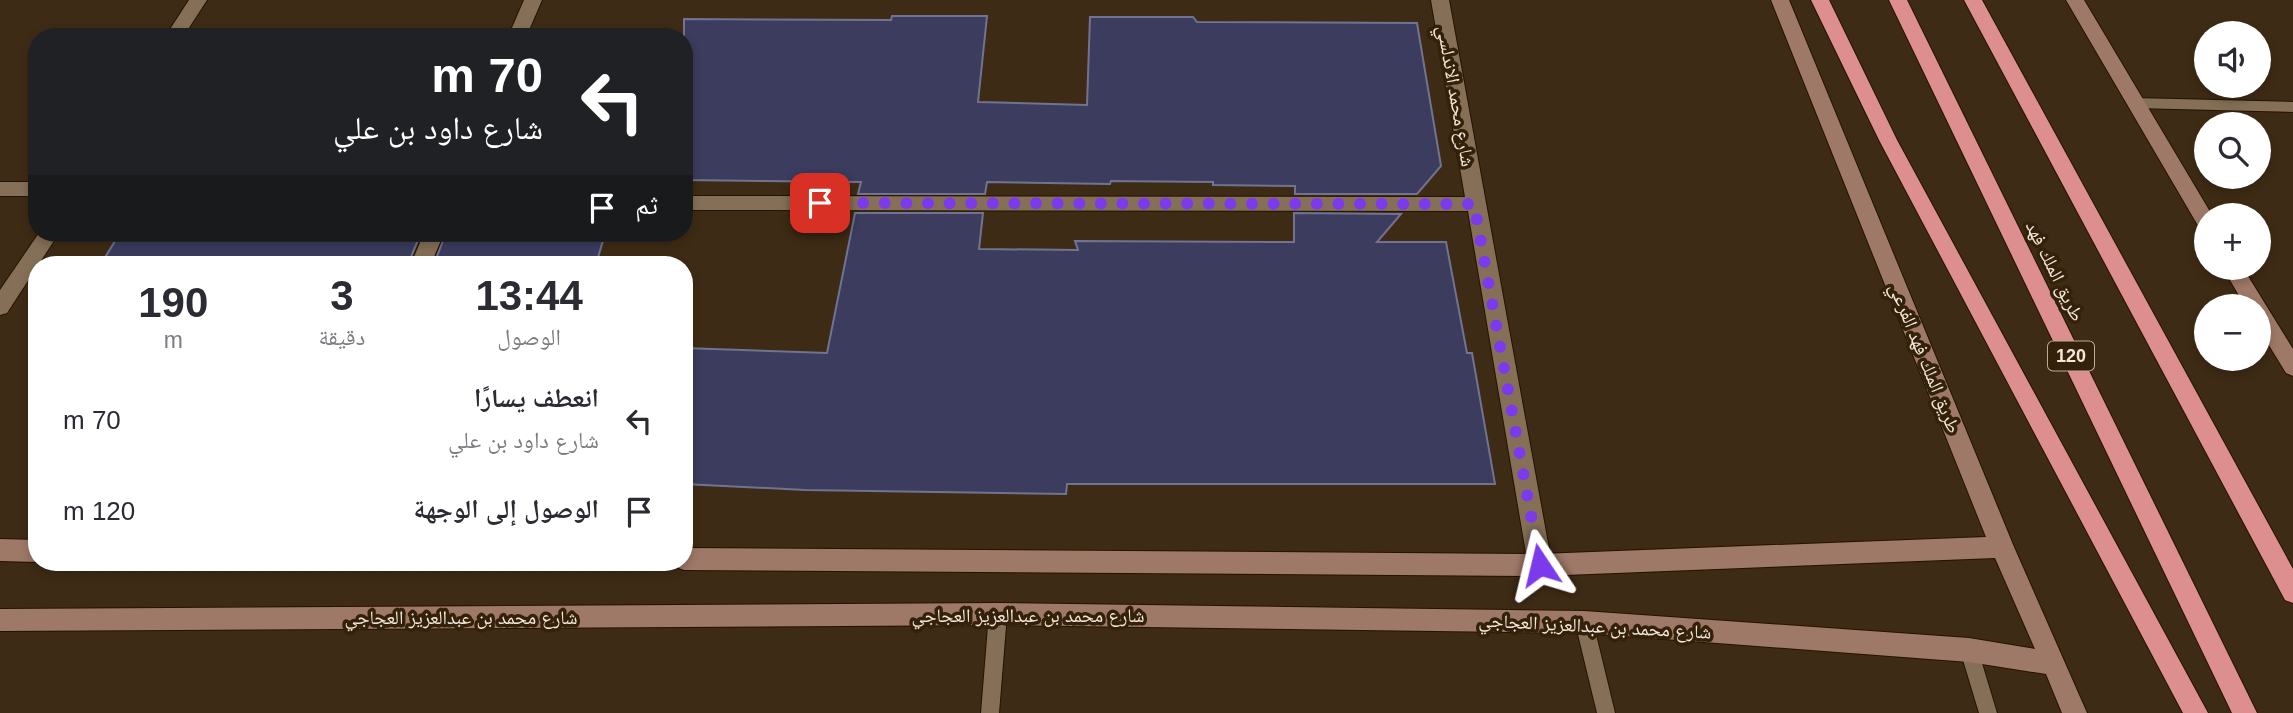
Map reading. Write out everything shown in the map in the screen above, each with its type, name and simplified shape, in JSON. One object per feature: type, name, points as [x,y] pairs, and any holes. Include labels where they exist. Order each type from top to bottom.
[{"type":"highway","points":[[1819,0],[1888,140],[2196,713]]},
{"type":"highway","name":"طريق الملك فهد","points":[[1898,0],[2245,713]]},
{"type":"highway","points":[[1973,0],[2293,592]]},
{"type":"street","points":[[180,28],[198,0]]},
{"type":"street","points":[[521,28],[533,0]]},
{"type":"street","name":"شارع محمد الاندلسي","points":[[1440,0],[1540,565]]},
{"type":"street","name":"طريق الملك فهد الفرعي","points":[[1780,0],[2002,547],[2076,713]]},
{"type":"street","points":[[2075,0],[2194,203]]},
{"type":"street","points":[[0,189],[28,189]]},
{"type":"street","points":[[693,203],[1474,204]]},
{"type":"street","points":[[0,307],[28,265]]},
{"type":"street","points":[[2271,331],[2293,367]]},
{"type":"street","points":[[693,559],[1540,565],[2002,547]]},
{"type":"street","points":[[0,550],[28,551]]},
{"type":"street","name":"شارع محمد بن عبدالعزيز العجاجي","points":[[0,620],[998,614],[1584,622],[1969,650],[2054,664]]},
{"type":"lane","points":[[2134,103],[2293,107]]},
{"type":"lane","points":[[990,713],[998,614]]},
{"type":"lane","points":[[1584,622],[1606,713]]},
{"type":"lane","points":[[1969,650],[1988,713]]},
{"type":"building","points":[[892,16],[987,16],[978,102],[1087,105],[1090,17],[1193,17],[1197,22],[1417,23],[1441,166],[1417,194],[1295,194],[1295,186],[1111,181],[1110,184],[987,182],[985,194],[858,194],[861,182],[693,180],[693,28],[684,28],[684,19],[891,20]]},
{"type":"building","points":[[855,213],[983,213],[979,249],[1078,250],[1075,241],[1294,242],[1294,213],[1401,214],[1377,242],[1446,242],[1467,353],[1472,353],[1495,484],[1067,484],[1066,494],[805,490],[693,484],[693,348],[827,353]]},
{"type":"building","points":[[114,242],[417,242],[411,256],[106,256]]},
{"type":"building","points":[[443,242],[603,242],[598,256],[437,256]]},
{"type":"route","points":[[820,203],[1474,204],[1540,565]]}]
